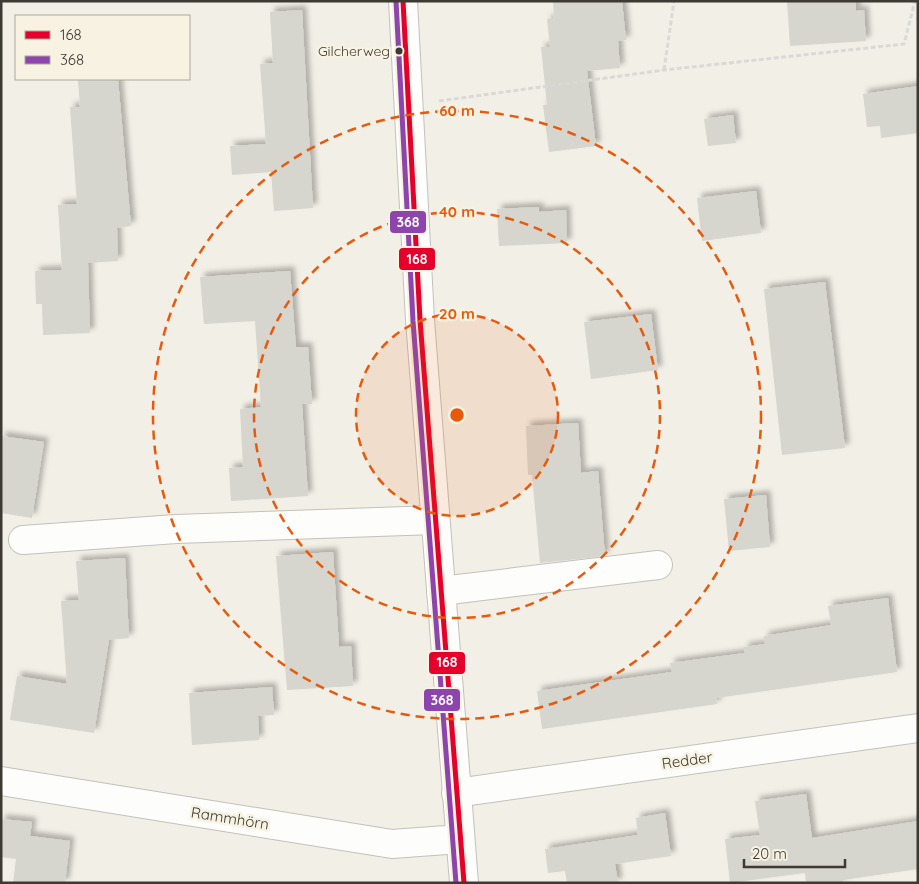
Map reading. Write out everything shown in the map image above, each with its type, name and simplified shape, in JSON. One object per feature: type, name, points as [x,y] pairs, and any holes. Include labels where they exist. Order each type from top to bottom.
[{"type":"street","points":[[403,1],[420,320],[464,883]]},
{"type":"street","points":[[23,540],[176,529],[435,520]]},
{"type":"street","points":[[441,591],[658,565]]},
{"type":"street","name":"Redder","points":[[456,793],[918,728]]},
{"type":"street","name":"Rammhörn","points":[[1,781],[392,844],[460,840]]},
{"type":"path","points":[[664,70],[674,1]]},
{"type":"path","points":[[408,106],[664,70],[904,44],[916,1]]},
{"type":"building","points":[[553,1],[622,1],[626,40],[618,41],[620,68],[587,71],[596,146],[549,152],[543,105],[547,105],[541,47],[550,47],[547,19],[554,18]]},
{"type":"building","points":[[787,1],[856,1],[856,11],[864,10],[866,41],[790,46]]},
{"type":"building","points":[[302,10],[313,208],[274,211],[271,172],[232,175],[230,146],[266,144],[260,64],[273,63],[270,12]]},
{"type":"building","points":[[78,80],[118,80],[131,226],[117,228],[118,261],[88,263],[90,333],[43,335],[42,304],[36,304],[35,271],[62,270],[58,205],[77,204],[70,107],[80,107]]},
{"type":"building","points":[[918,86],[918,133],[881,138],[880,126],[867,127],[863,94]]},
{"type":"building","points":[[733,115],[736,143],[708,146],[704,119]]},
{"type":"building","points":[[756,191],[761,233],[702,241],[697,198]]},
{"type":"building","points":[[539,207],[539,212],[566,210],[567,243],[499,246],[497,209]]},
{"type":"building","points":[[290,271],[296,347],[308,347],[312,404],[302,404],[308,496],[231,501],[229,468],[243,467],[240,409],[261,407],[255,321],[204,324],[200,277]]},
{"type":"building","points":[[825,282],[845,448],[782,455],[764,289]]},
{"type":"building","points":[[651,314],[658,370],[591,379],[584,322]]},
{"type":"building","points":[[578,423],[581,473],[598,471],[605,556],[540,563],[532,475],[528,475],[526,426]]},
{"type":"building","points":[[1,436],[44,442],[32,518],[1,513]]},
{"type":"building","points":[[766,495],[770,547],[729,551],[724,499]]},
{"type":"building","points":[[333,552],[339,647],[351,646],[353,686],[287,690],[276,556]]},
{"type":"building","points":[[125,558],[129,638],[109,640],[94,733],[10,720],[17,676],[67,684],[61,601],[79,600],[76,561]]},
{"type":"building","points":[[888,598],[897,672],[716,698],[717,704],[542,729],[537,691],[672,672],[670,663],[745,653],[744,647],[765,644],[764,636],[831,625],[828,606]]},
{"type":"building","points":[[272,687],[274,715],[258,716],[259,740],[192,745],[189,693]]},
{"type":"building","points":[[806,794],[812,838],[918,821],[918,869],[843,880],[843,883],[806,883],[805,873],[730,883],[725,839],[760,835],[755,801]]},
{"type":"building","points":[[665,813],[671,856],[615,864],[618,883],[567,883],[565,871],[548,873],[545,849],[638,835],[636,818]]},
{"type":"building","points":[[1,819],[32,822],[30,836],[70,841],[65,883],[13,883],[16,859],[1,857]]},
{"type":"transit line","name":"368","points":[[396,1],[413,321],[456,883]]},
{"type":"transit line","name":"168","points":[[403,1],[420,320],[464,883]]},
{"type":"place","name":"Gilcherweg","points":[[399,51]]}]
